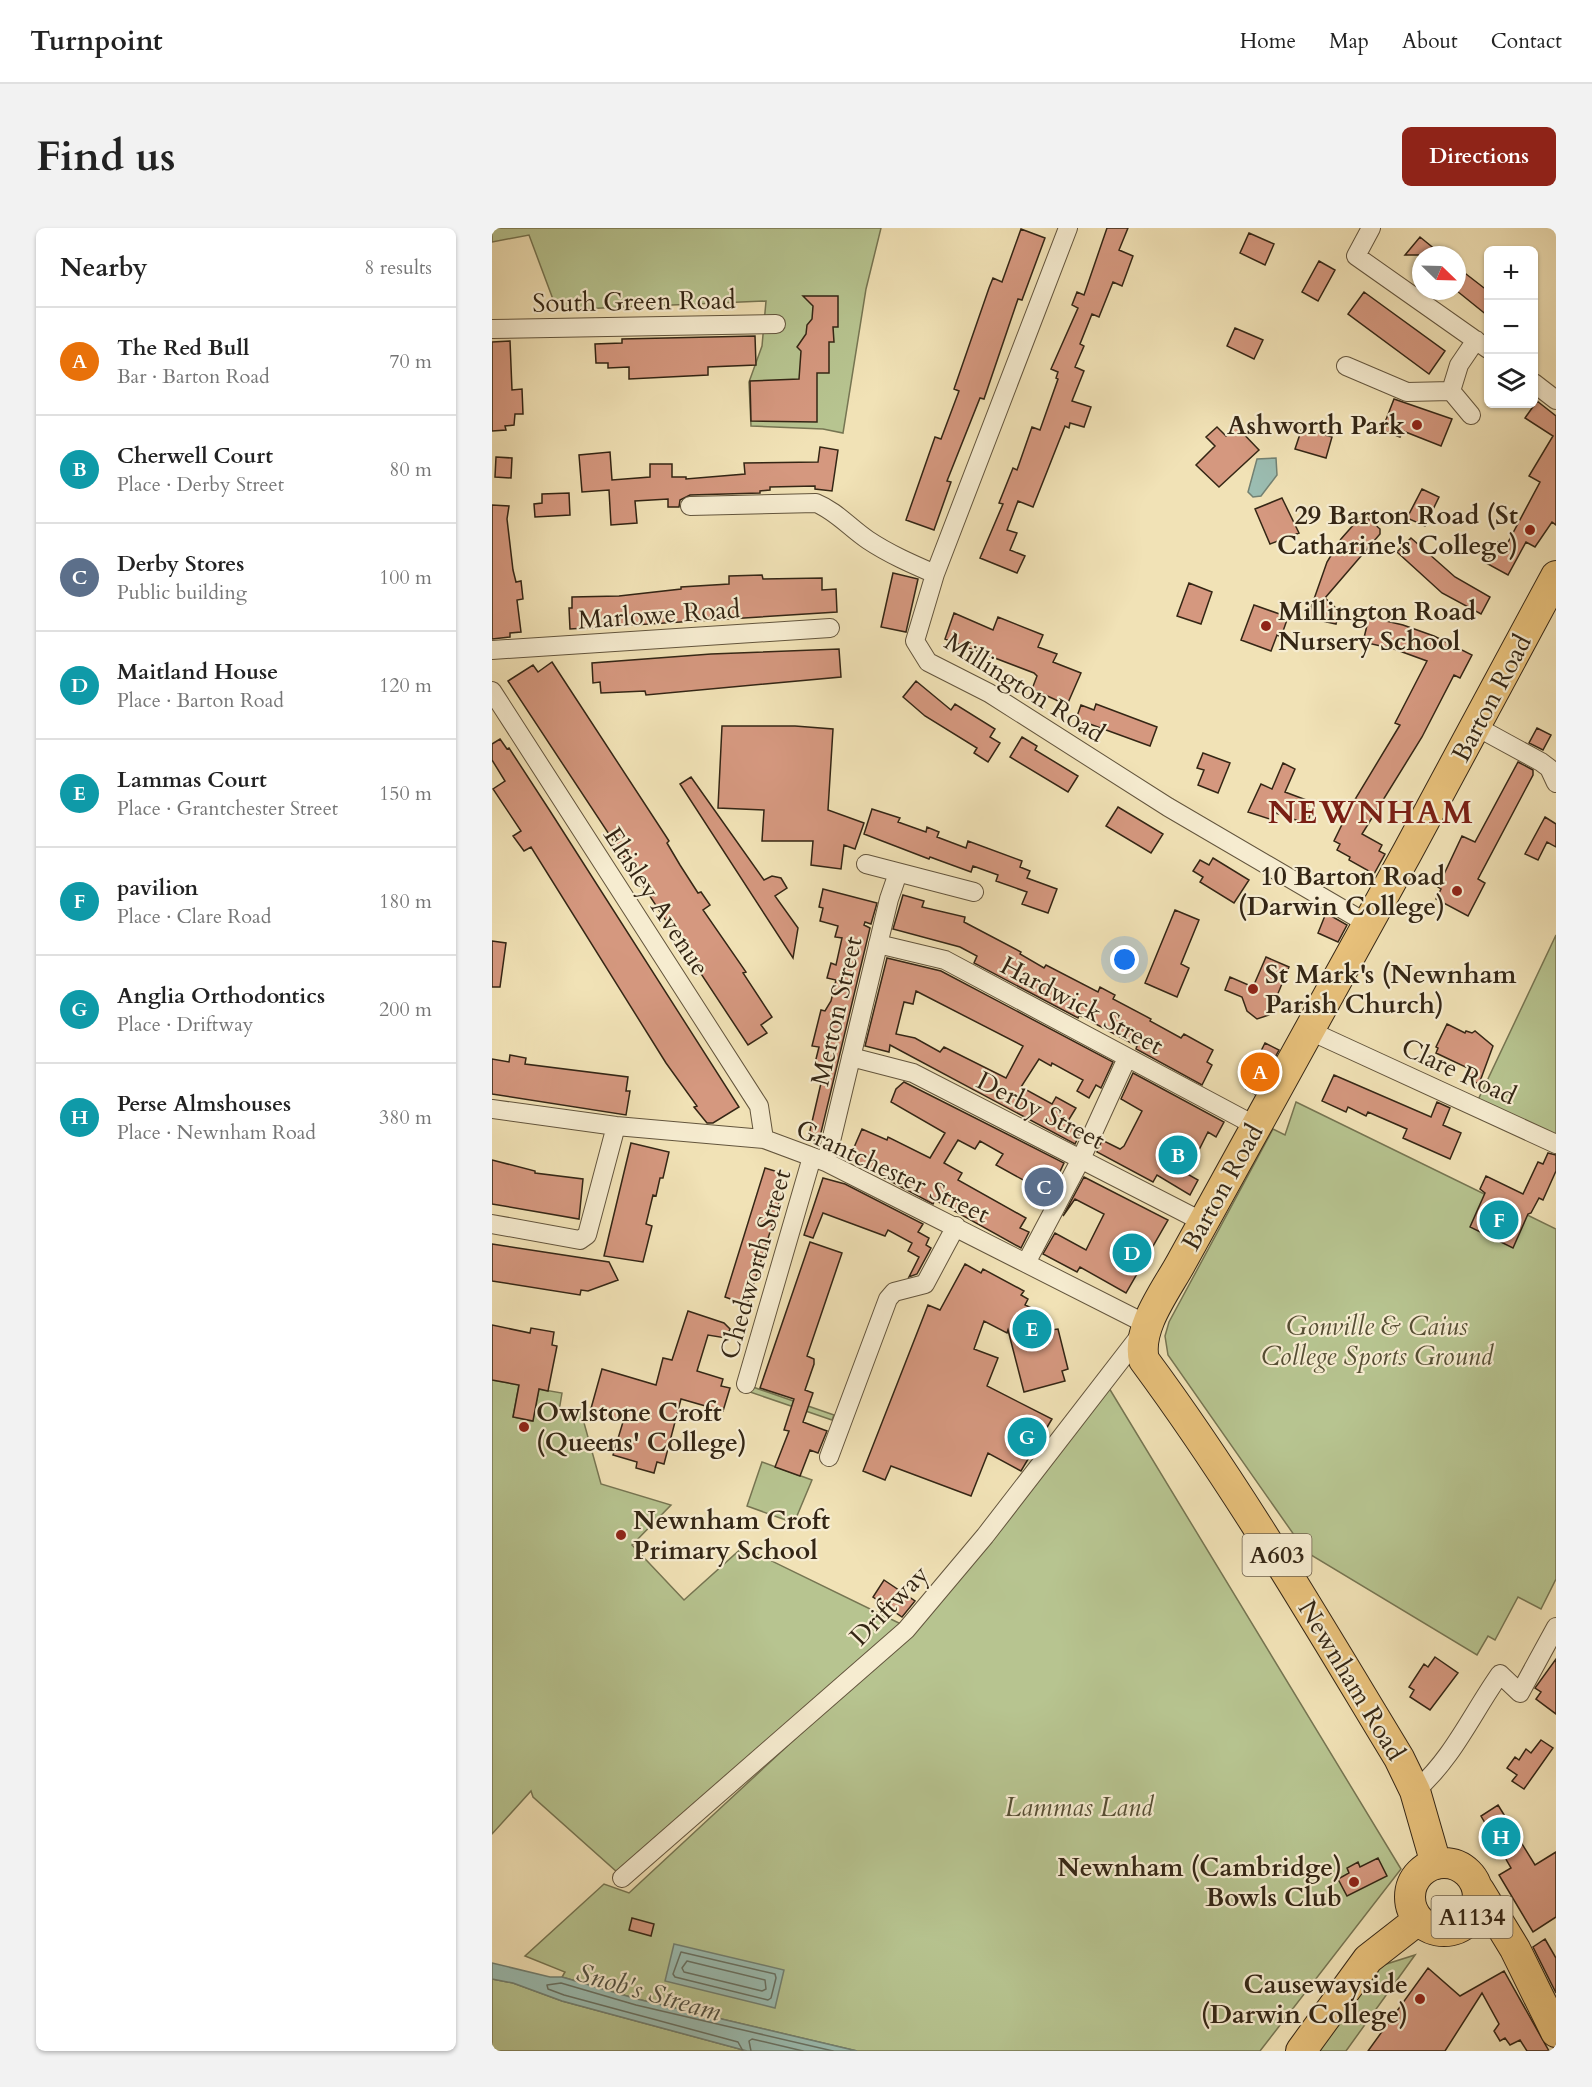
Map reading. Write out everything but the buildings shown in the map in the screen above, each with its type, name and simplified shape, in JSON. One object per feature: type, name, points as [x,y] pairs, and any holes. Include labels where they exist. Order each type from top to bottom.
[{"type":"main road","name":"Barton Road","points":[[1148,1325],[1556,576]]},
{"type":"main road","name":"Newnham Road","points":[[1148,1325],[1140,1347],[1144,1360],[1201,1437],[1274,1550],[1399,1758],[1415,1791],[1436,1864]]},
{"type":"main road","name":"A1134","points":[[1479,1890],[1475,1913],[1459,1928],[1444,1932],[1434,1930],[1418,1920],[1410,1902],[1411,1890],[1417,1877],[1436,1864],[1453,1863],[1465,1869],[1479,1890],[1523,1966],[1556,2032]]},
{"type":"main road","name":"A1134","points":[[1301,2051],[1368,1959],[1418,1920]]},
{"type":"main road","name":"A1134","points":[[1459,1928],[1502,1950],[1523,1966]]},
{"type":"street","name":"Millington Road","points":[[1068,228],[935,574],[915,640],[928,662],[989,693],[1168,807],[1368,924]]},
{"type":"street","points":[[1371,228],[1356,256],[1482,344],[1459,365],[1451,391]]},
{"type":"street","name":"South Green Road","points":[[492,329],[776,324]]},
{"type":"street","points":[[1346,366],[1407,392],[1451,391]]},
{"type":"street","points":[[1538,387],[1556,400]]},
{"type":"street","points":[[1451,391],[1471,416]]},
{"type":"street","points":[[690,506],[816,503],[828,508],[855,532],[881,549],[935,574]]},
{"type":"street","name":"Marlowe Road","points":[[492,650],[830,628]]},
{"type":"street","name":"Eltisley Avenue","points":[[493,694],[759,1106],[764,1139]]},
{"type":"street","points":[[1475,726],[1541,762],[1549,768],[1556,783]]},
{"type":"street","points":[[866,864],[974,891]]},
{"type":"street","name":"Merton Street","points":[[819,1160],[851,1058],[878,944],[898,873]]},
{"type":"street","name":"Hardwick Street","points":[[878,944],[945,960],[1256,1126]]},
{"type":"street","name":"Clare Road","points":[[1308,1030],[1556,1144]]},
{"type":"street","name":"Derby Street","points":[[851,1058],[913,1073],[1203,1222]]},
{"type":"street","points":[[1026,1263],[1081,1159],[1127,1058]]},
{"type":"street","name":"Grantchester Street","points":[[492,1109],[616,1126],[764,1139],[819,1160],[956,1226],[1148,1325]]},
{"type":"street","points":[[492,1224],[580,1240],[587,1235],[616,1126]]},
{"type":"street","name":"Chedworth Street","points":[[746,1384],[819,1160]]},
{"type":"street","points":[[829,1457],[888,1299],[894,1292],[925,1284],[956,1226]]},
{"type":"street","name":"Driftway","points":[[622,1878],[906,1630],[985,1536],[1148,1325]]},
{"type":"street","points":[[1415,1791],[1430,1779],[1500,1674],[1520,1694],[1556,1627]]},
{"type":"green space","points":[[492,228],[881,228],[866,289],[843,433],[823,429],[751,426],[749,382],[762,346],[766,301],[557,310],[529,235],[492,242]]},
{"type":"green space","points":[[1556,935],[1556,1138],[1478,1100]]},
{"type":"green space","name":"Gonville & Caius College Sports Ground","points":[[1296,1102],[1556,1229],[1556,1579],[1541,1609],[1518,1597],[1495,1640],[1488,1636],[1477,1655],[1306,1552],[1168,1355],[1165,1336],[1169,1322],[1273,1129],[1285,1135]]},
{"type":"green space","points":[[492,1380],[519,1385],[513,1417],[532,1421],[539,1389],[562,1393],[559,1411],[581,1412],[601,1484],[671,1505],[632,1545],[684,1600],[743,1547],[905,1626],[617,1872],[533,1797],[531,1791],[492,1834]]},
{"type":"green space","points":[[750,1386],[834,1415],[832,1420],[750,1392]]},
{"type":"green space","name":"Lammas Land","points":[[1109,1388],[1401,1869],[1260,2051],[857,2051],[637,1999],[562,1977],[565,1972],[525,1956],[604,1884],[629,1893],[920,1623]]},
{"type":"green space","points":[[762,1462],[812,1480],[794,1523],[747,1506]]},
{"type":"green space","points":[[1415,1955],[1346,2051],[1317,2051],[1377,1967]]},
{"type":"green space","points":[[492,1979],[513,1983],[562,2001],[747,2051],[492,2051]]},
{"type":"water","points":[[1276,458],[1277,475],[1261,496],[1253,497],[1248,492],[1257,459]]},
{"type":"water","points":[[674,1944],[784,1970],[775,2008],[665,1981]]},
{"type":"water","points":[[492,1963],[550,1977],[562,1977],[637,1999],[857,2051],[747,2051],[562,2001],[513,1983],[492,1979]]},
{"type":"place","name":"Ashworth Park","points":[[1417,425]]},
{"type":"place","name":"29 Barton Road (St Catharine's College)","points":[[1530,530]]},
{"type":"place","name":"Millington Road Nursery School","points":[[1266,626]]},
{"type":"place","name":"10 Barton Road (Darwin College)","points":[[1457,891]]},
{"type":"place","name":"St Mark's (Newnham Parish Church)","points":[[1253,989]]},
{"type":"place","name":"The Red Bull","points":[[1260,1072]]},
{"type":"place","name":"Cherwell Court","points":[[1178,1155]]},
{"type":"place","name":"Derby Stores","points":[[1044,1187]]},
{"type":"place","name":"pavilion","points":[[1499,1220]]},
{"type":"place","name":"Maitland House","points":[[1132,1253]]},
{"type":"place","name":"Lammas Court","points":[[1032,1329]]},
{"type":"place","name":"Owlstone Croft (Queens' College)","points":[[524,1427]]},
{"type":"place","name":"Anglia Orthodontics","points":[[1027,1437]]},
{"type":"place","name":"Newnham Croft Primary School","points":[[621,1535]]},
{"type":"place","name":"Perse Almshouses","points":[[1501,1837]]},
{"type":"place","name":"Newnham (Cambridge) Bowls Club","points":[[1354,1882]]},
{"type":"place","name":"Causewayside (Darwin College)","points":[[1420,1999]]},
{"type":"district","name":"NEWNHAM","points":[[1371,812]]},
{"type":"water label","name":"Snob's Stream","points":[[649,1992]]}]
